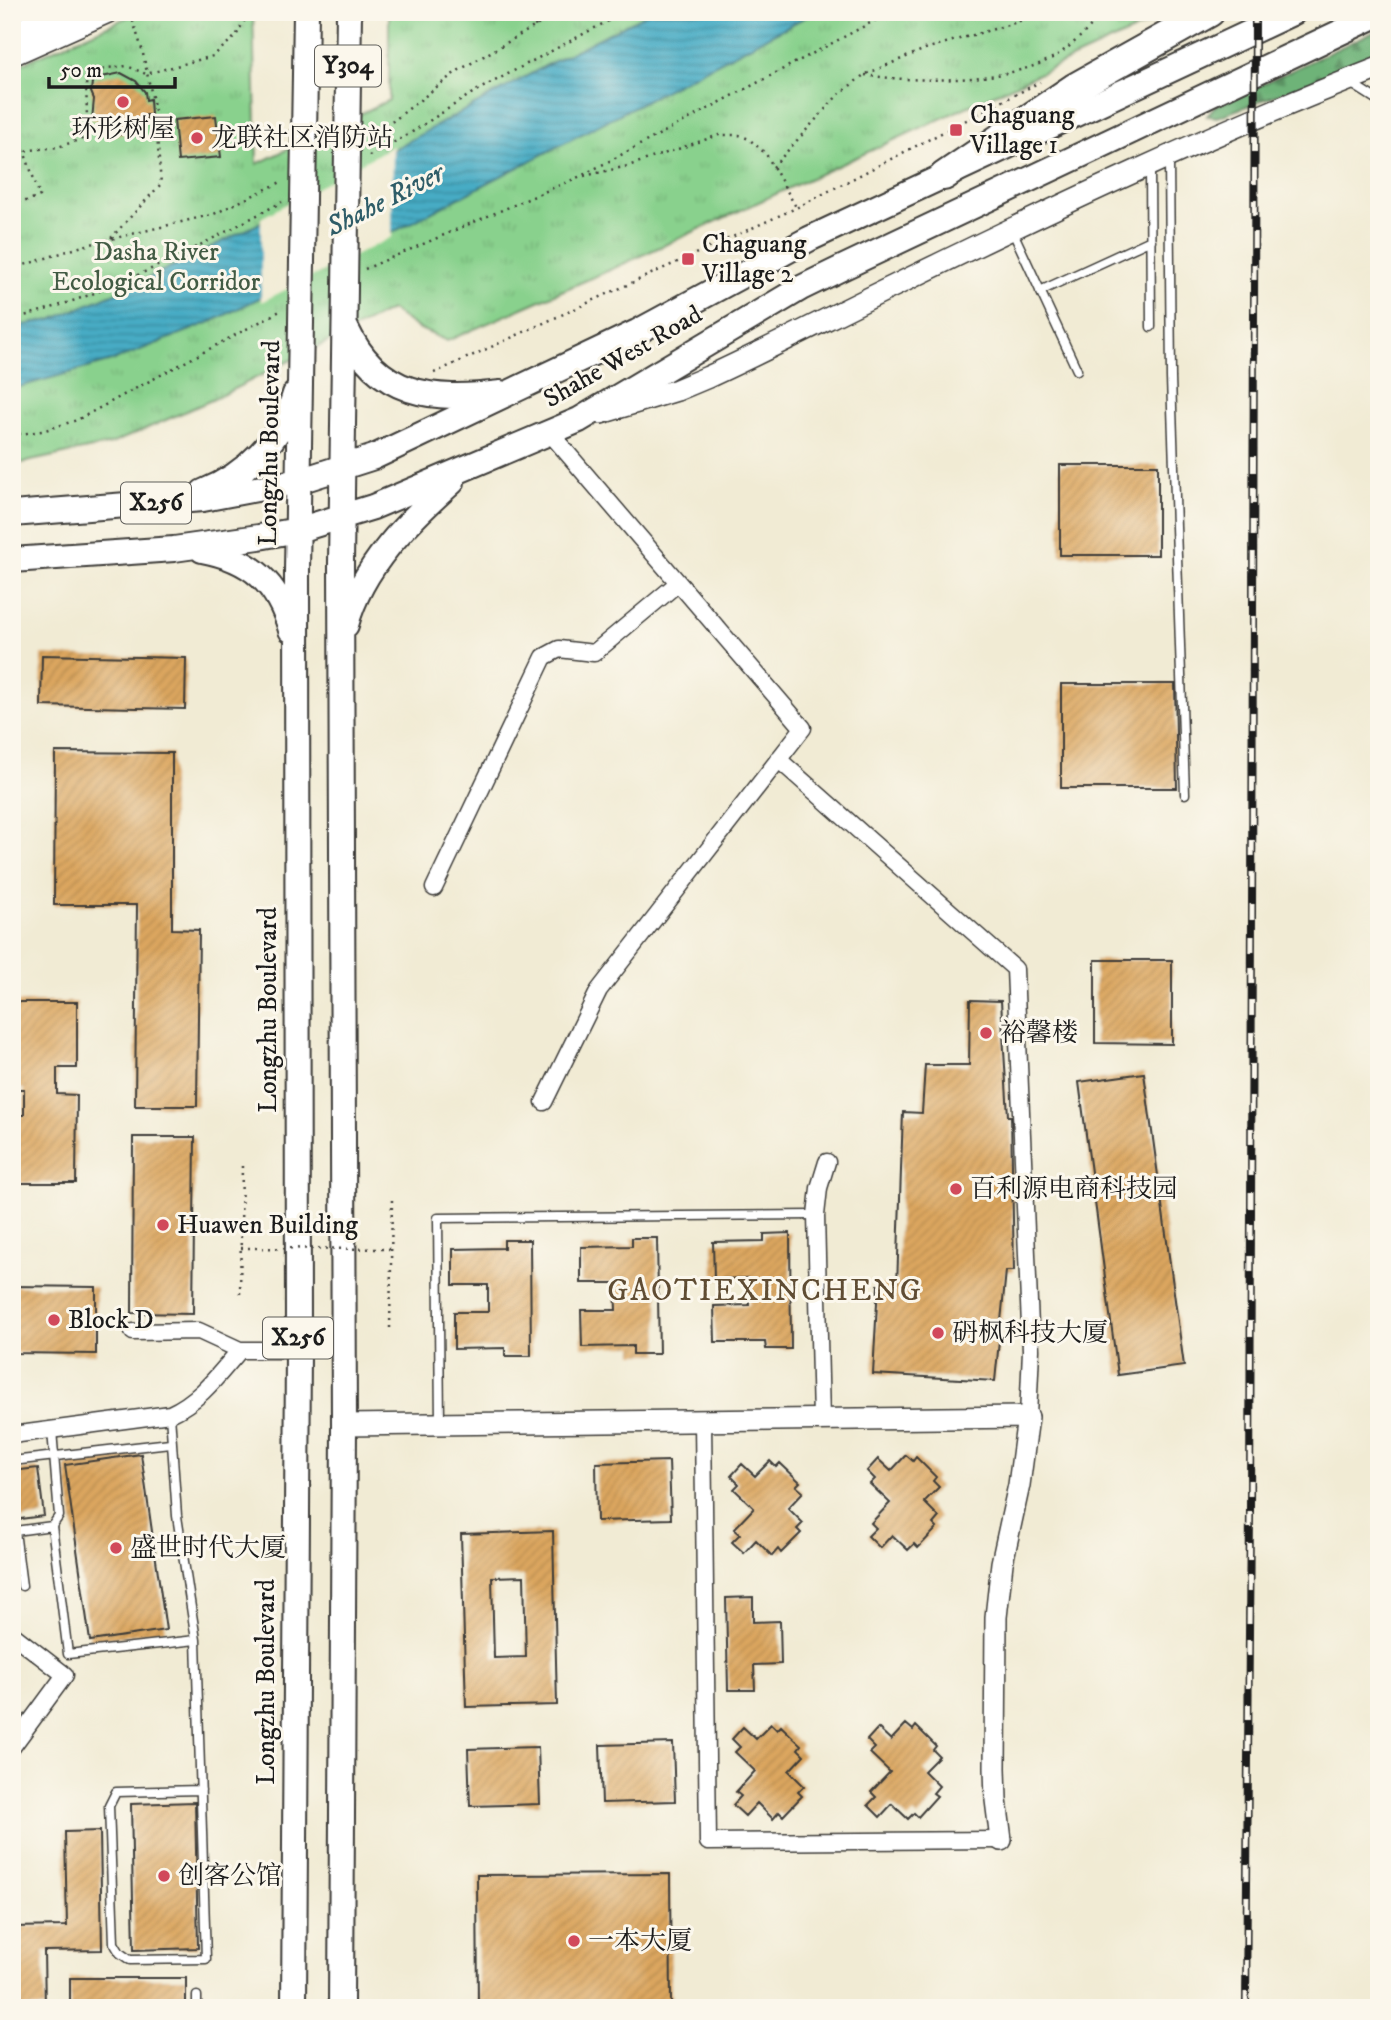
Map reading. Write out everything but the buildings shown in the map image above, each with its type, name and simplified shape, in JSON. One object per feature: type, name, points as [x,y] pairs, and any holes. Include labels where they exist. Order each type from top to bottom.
[{"type":"highway","points":[[944,176],[1074,88],[1210,12]]},
{"type":"main road","name":"Y304","points":[[344,324],[349,12]]},
{"type":"main road","name":"Shahe West Road","points":[[12,514],[178,501],[248,491],[299,481],[401,445],[637,332],[810,239],[1294,12]]},
{"type":"main road","name":"Shahe West Road","points":[[12,560],[174,549],[298,530],[402,497],[579,420],[801,288],[1379,15]]},
{"type":"main road","name":"Longzhu Boulevard","points":[[294,2008],[298,1350],[297,668],[304,19]]},
{"type":"main road","points":[[344,324],[363,359],[379,374],[407,389],[462,396],[521,389]]},
{"type":"main road","points":[[342,468],[344,324]]},
{"type":"main road","points":[[178,501],[229,480],[262,452],[280,429],[292,406],[300,377]]},
{"type":"main road","points":[[341,643],[349,614],[362,586],[392,543],[441,492],[478,464]]},
{"type":"main road","name":"X256","points":[[341,2008],[344,1424],[342,468]]},
{"type":"main road","name":"X256","points":[[174,549],[200,550],[223,555],[243,563],[266,580],[286,614],[297,668]]},
{"type":"street","points":[[12,33],[60,12]]},
{"type":"street","points":[[12,55],[108,12]]},
{"type":"street","points":[[579,420],[658,396],[708,377],[1160,161],[1379,68]]},
{"type":"street","points":[[544,1101],[599,990],[803,728],[550,433]]},
{"type":"street","points":[[434,888],[544,657],[559,649],[594,653],[678,583]]},
{"type":"street","points":[[702,1421],[708,1842],[1001,1840],[995,1768],[997,1598],[1019,1485],[1028,1417],[1031,1350],[1015,969],[778,760]]},
{"type":"street","points":[[821,1419],[816,1215],[819,1188],[828,1162]]},
{"type":"street","points":[[133,1332],[200,1331],[240,1350],[298,1350]]},
{"type":"street","points":[[12,1435],[170,1414],[202,1395],[240,1350]]},
{"type":"street","points":[[344,1424],[1028,1417]]},
{"type":"street","points":[[12,1634],[65,1675],[12,1746]]},
{"type":"lane","points":[[1347,81],[1379,101]]},
{"type":"lane","points":[[1152,327],[1151,240],[1160,161]]},
{"type":"lane","points":[[1160,161],[1171,378],[1185,794]]},
{"type":"lane","points":[[1012,230],[1077,370]]},
{"type":"lane","points":[[1040,291],[1151,240]]},
{"type":"lane","points":[[440,1423],[438,1218],[816,1215]]},
{"type":"lane","points":[[170,1414],[177,1516],[197,1640],[206,1959],[131,1960],[120,1954],[114,1943],[109,1806],[111,1800],[116,1792],[201,1790]]},
{"type":"lane","points":[[52,1430],[59,1516],[52,1526],[68,1654],[197,1640]]},
{"type":"lane","points":[[12,1461],[170,1443]]},
{"type":"lane","points":[[22,1586],[15,1531],[52,1526]]},
{"type":"lane","points":[[197,1996],[197,2008]]},
{"type":"path","points":[[111,239],[161,184],[155,111],[142,49],[130,12]]},
{"type":"path","points":[[12,152],[58,147],[82,139],[87,120],[86,75],[108,68],[127,66],[146,74],[213,56],[236,36],[249,12]]},
{"type":"path","points":[[529,12],[536,27]]},
{"type":"path","points":[[358,271],[581,176],[891,12]]},
{"type":"path","points":[[774,167],[838,95],[864,75],[925,49],[1018,22],[1034,12]]},
{"type":"path","points":[[864,75],[932,79],[1014,72],[1057,55],[1108,12]]},
{"type":"path","points":[[427,375],[796,208],[1041,82]]},
{"type":"path","points":[[581,176],[628,166],[710,137],[729,134],[749,139],[758,145],[774,167],[796,208]]},
{"type":"path","points":[[12,206],[40,195],[23,151]]},
{"type":"path","points":[[12,435],[42,431],[77,420],[280,311]]},
{"type":"path","points":[[240,1294],[242,1165]]},
{"type":"path","points":[[390,1328],[391,1199]]},
{"type":"path","points":[[241,1248],[391,1249]]},
{"type":"green space","name":"Dasha River Ecological Corridor","points":[[139,12],[253,12],[257,164],[389,100],[389,12],[1174,12],[612,269],[447,341],[418,328],[391,310],[214,399],[111,444],[12,465],[12,68]]},
{"type":"green space","points":[[1379,29],[1379,56],[1218,117],[1207,116],[1214,107]]},
{"type":"water","name":"Shahe River","points":[[650,12],[815,12],[411,223],[213,321],[115,360],[12,389],[12,327],[51,320],[134,285],[256,225],[547,65]]},
{"type":"pier","points":[[393,146],[392,237],[261,302],[261,218]]},
{"type":"railway","points":[[1246,2008],[1255,12]]},
{"type":"place","name":"环形树屋","points":[[123,102]]},
{"type":"place","name":"Chaguang Village 1","points":[[956,130]]},
{"type":"place","name":"龙联社区消防站","points":[[197,138]]},
{"type":"place","name":"Chaguang Village 2","points":[[688,259]]},
{"type":"place","name":"裕馨楼","points":[[986,1033]]},
{"type":"place","name":"百利源电商科技园","points":[[956,1189]]},
{"type":"place","name":"Huawen Building","points":[[163,1225]]},
{"type":"place","name":"Block D","points":[[54,1320]]},
{"type":"place","name":"砃枫科技大厦","points":[[938,1333]]},
{"type":"place","name":"盛世时代大厦","points":[[116,1548]]},
{"type":"place","name":"创客公馆","points":[[164,1876]]},
{"type":"place","name":"一本大厦","points":[[574,1941]]},
{"type":"district","name":"GAOTIEXINCHENG","points":[[765,1291]]}]
